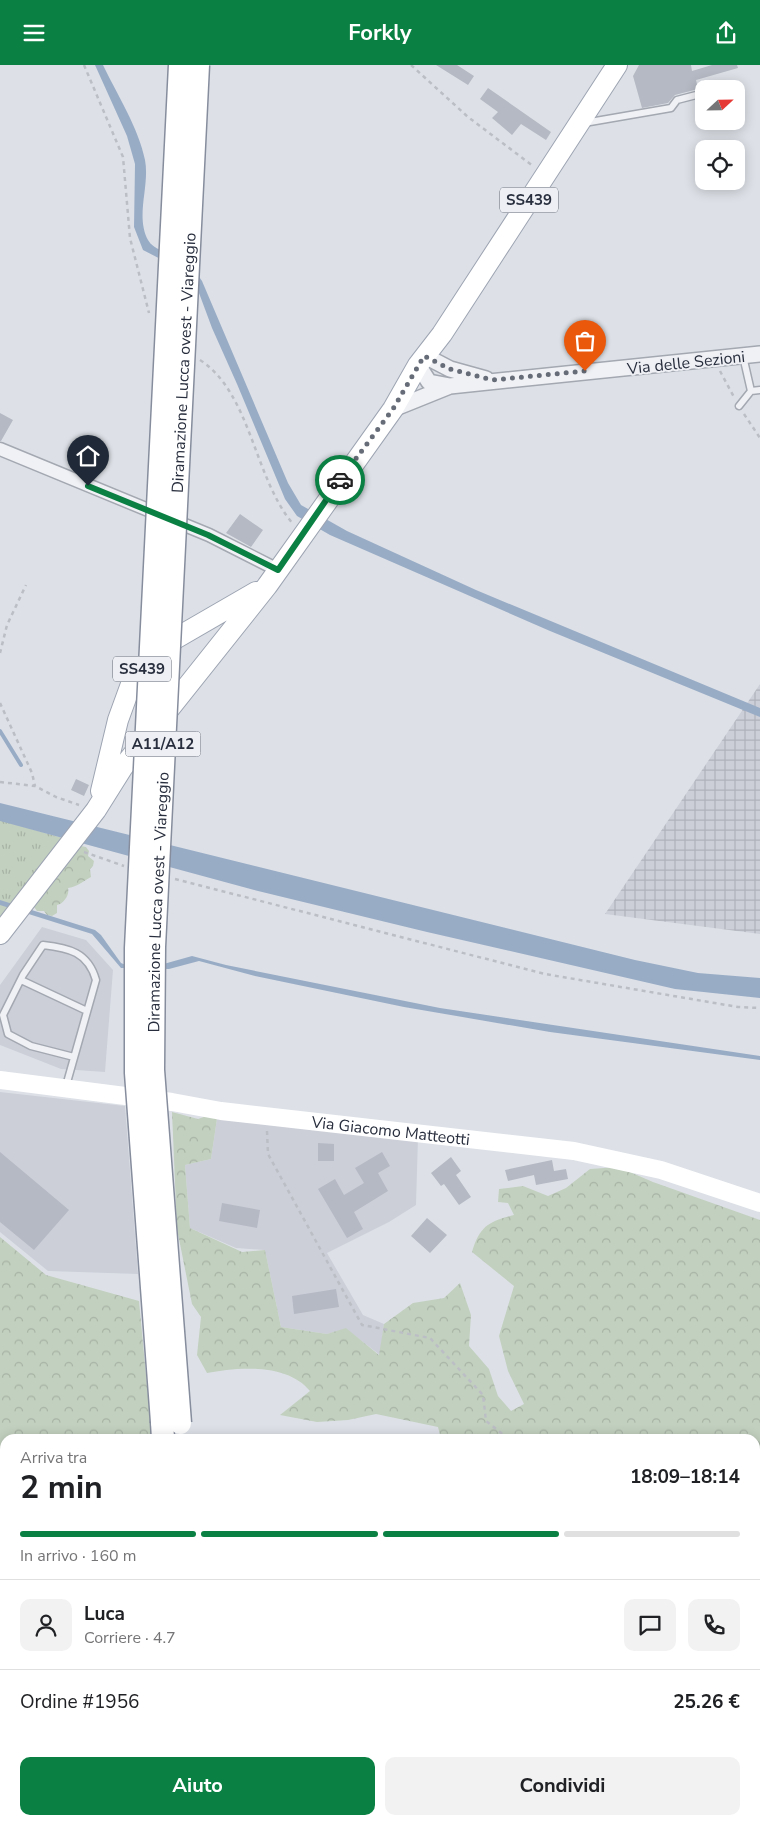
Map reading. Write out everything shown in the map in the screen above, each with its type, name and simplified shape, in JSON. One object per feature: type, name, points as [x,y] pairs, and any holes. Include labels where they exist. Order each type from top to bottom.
[{"type":"highway","name":"Diramazione Lucca ovest - Viareggio","points":[[172,1431],[136,1073],[136,948],[180,65]]},
{"type":"highway","name":"Diramazione Lucca ovest - Viareggio","points":[[172,1431],[153,1070],[154,947],[198,65]]},
{"type":"main road","name":"SS439","points":[[0,934],[96,810],[123,767],[272,578],[393,409],[421,361],[442,335],[617,65]]},
{"type":"main road","name":"SS439","points":[[96,810],[118,720],[134,676],[173,640],[272,578]]},
{"type":"main road","name":"Via Giacomo Matteotti","points":[[0,1067],[8,1081],[267,1116],[574,1151],[661,1170],[760,1203]]},
{"type":"street","points":[[442,335],[441,354],[450,369]]},
{"type":"street","name":"Via delle Sezioni","points":[[393,409],[450,386],[492,380],[760,354]]},
{"type":"street","name":"Via delle Sezioni","points":[[421,361],[492,380]]},
{"type":"street","name":"Via delle Sezioni","points":[[421,361],[429,382],[450,386]]},
{"type":"street","points":[[0,449],[208,535],[272,578]]},
{"type":"lane","points":[[578,124],[671,108],[677,100],[695,95]]},
{"type":"lane","points":[[743,356],[751,391]]},
{"type":"lane","points":[[739,406],[751,391],[760,389]]},
{"type":"lane","points":[[66,1089],[96,980],[92,965],[68,948],[43,945],[20,980],[3,1015],[8,1034],[31,1046],[74,1057]]},
{"type":"lane","points":[[20,980],[87,1011]]},
{"type":"path","points":[[411,65],[468,117],[527,160],[544,176]]},
{"type":"path","points":[[0,653],[8,625],[26,585]]},
{"type":"path","points":[[0,703],[32,773],[35,786]]},
{"type":"path","points":[[0,782],[35,786],[56,797],[96,810]]},
{"type":"path","points":[[69,846],[125,866]]},
{"type":"path","points":[[170,877],[545,974],[738,1007],[760,1008]]},
{"type":"path","points":[[267,1116],[268,1154],[362,1325],[430,1338],[483,1395],[486,1421],[502,1434]]},
{"type":"shaded area","points":[[760,684],[760,934],[605,914]]},
{"type":"shaded area","points":[[42,927],[86,940],[113,970],[105,1072],[61,1069],[0,1045],[0,985]]},
{"type":"shaded area","points":[[0,1092],[125,1106],[138,1274],[48,1271],[0,1232]]},
{"type":"shaded area","points":[[218,1112],[418,1138],[416,1205],[389,1222],[327,1253],[363,1315],[384,1324],[380,1355],[346,1329],[327,1334],[281,1327],[265,1250],[236,1248],[190,1228],[185,1165],[211,1159]]},
{"type":"green space","points":[[0,820],[73,841],[0,934]]},
{"type":"green space","points":[[81,846],[86,847],[89,851],[88,856],[94,861],[90,869],[91,877],[68,888],[66,898],[57,905],[57,913],[52,916],[47,915],[44,911],[37,911],[34,907],[36,898],[53,877],[58,878],[56,875]]},
{"type":"green space","points":[[172,1112],[198,1119],[218,1112],[211,1159],[185,1165],[190,1228],[242,1252],[265,1250],[281,1327],[327,1334],[346,1328],[379,1355],[384,1324],[413,1303],[444,1298],[460,1283],[471,1315],[469,1346],[489,1369],[498,1396],[511,1411],[524,1404],[508,1371],[499,1336],[514,1286],[472,1252],[478,1236],[491,1223],[514,1215],[508,1203],[498,1202],[499,1189],[523,1186],[548,1196],[566,1188],[590,1169],[618,1167],[653,1182],[760,1220],[760,1434],[440,1434],[438,1427],[376,1414],[348,1420],[317,1422],[280,1415],[310,1391],[300,1382],[275,1371],[262,1369],[233,1369],[207,1373],[197,1355],[201,1317],[192,1304],[177,1229]]},
{"type":"green space","points":[[0,1237],[46,1275],[139,1301],[152,1434],[0,1434]]},
{"type":"water","points":[[95,65],[103,65],[133,124],[142,148],[146,170],[143,221],[144,231],[148,240],[155,247],[185,261],[202,281],[288,483],[301,505],[347,531],[476,590],[760,708],[760,717],[550,631],[330,535],[297,516],[285,499],[199,293],[174,266],[143,250],[134,227],[135,164],[127,136]]},
{"type":"water","points":[[0,803],[635,960],[698,973],[760,978],[760,998],[675,989],[258,891],[0,821]]},
{"type":"water","points":[[0,900],[95,930],[101,935],[121,963],[128,966],[160,965],[192,956],[226,965],[440,1008],[760,1056],[760,1060],[550,1032],[404,1007],[255,976],[199,961],[169,969],[121,968],[92,934],[0,905]]},
{"type":"building","points":[[436,65],[457,65],[474,76],[468,85]]},
{"type":"building","points":[[639,65],[691,65],[692,71],[712,65],[737,65],[738,68],[695,80],[695,90],[675,95],[668,103],[642,108],[633,76]]},
{"type":"building","points":[[488,88],[551,132],[546,140],[521,124],[512,135],[492,118],[498,112],[480,99]]},
{"type":"building","points":[[0,413],[13,420],[1,441],[0,441]]},
{"type":"building","points":[[240,514],[263,530],[251,547],[226,533]]},
{"type":"building","points":[[76,779],[89,785],[84,796],[71,790]]},
{"type":"building","points":[[318,1143],[334,1144],[334,1161],[318,1161]]},
{"type":"building","points":[[0,1152],[69,1210],[34,1250],[0,1222]]},
{"type":"building","points":[[382,1152],[390,1166],[378,1173],[388,1191],[354,1212],[363,1229],[347,1238],[318,1189],[335,1179],[344,1195],[364,1183],[355,1168]]},
{"type":"building","points":[[451,1157],[461,1171],[456,1175],[471,1197],[459,1205],[444,1184],[441,1186],[431,1173]]},
{"type":"building","points":[[552,1160],[554,1171],[566,1169],[568,1179],[536,1185],[534,1175],[508,1181],[505,1170]]},
{"type":"building","points":[[222,1203],[260,1210],[257,1228],[219,1221]]},
{"type":"building","points":[[427,1218],[447,1235],[430,1253],[411,1236]]},
{"type":"building","points":[[336,1289],[339,1307],[294,1314],[292,1296]]},
{"type":"waterway","points":[[0,731],[21,765]]},
{"type":"way so far","points":[[340,480],[393,409],[424,356],[450,369],[492,380],[585,371]]},
{"type":"route","points":[[88,486],[208,535],[278,570],[340,480]]}]
